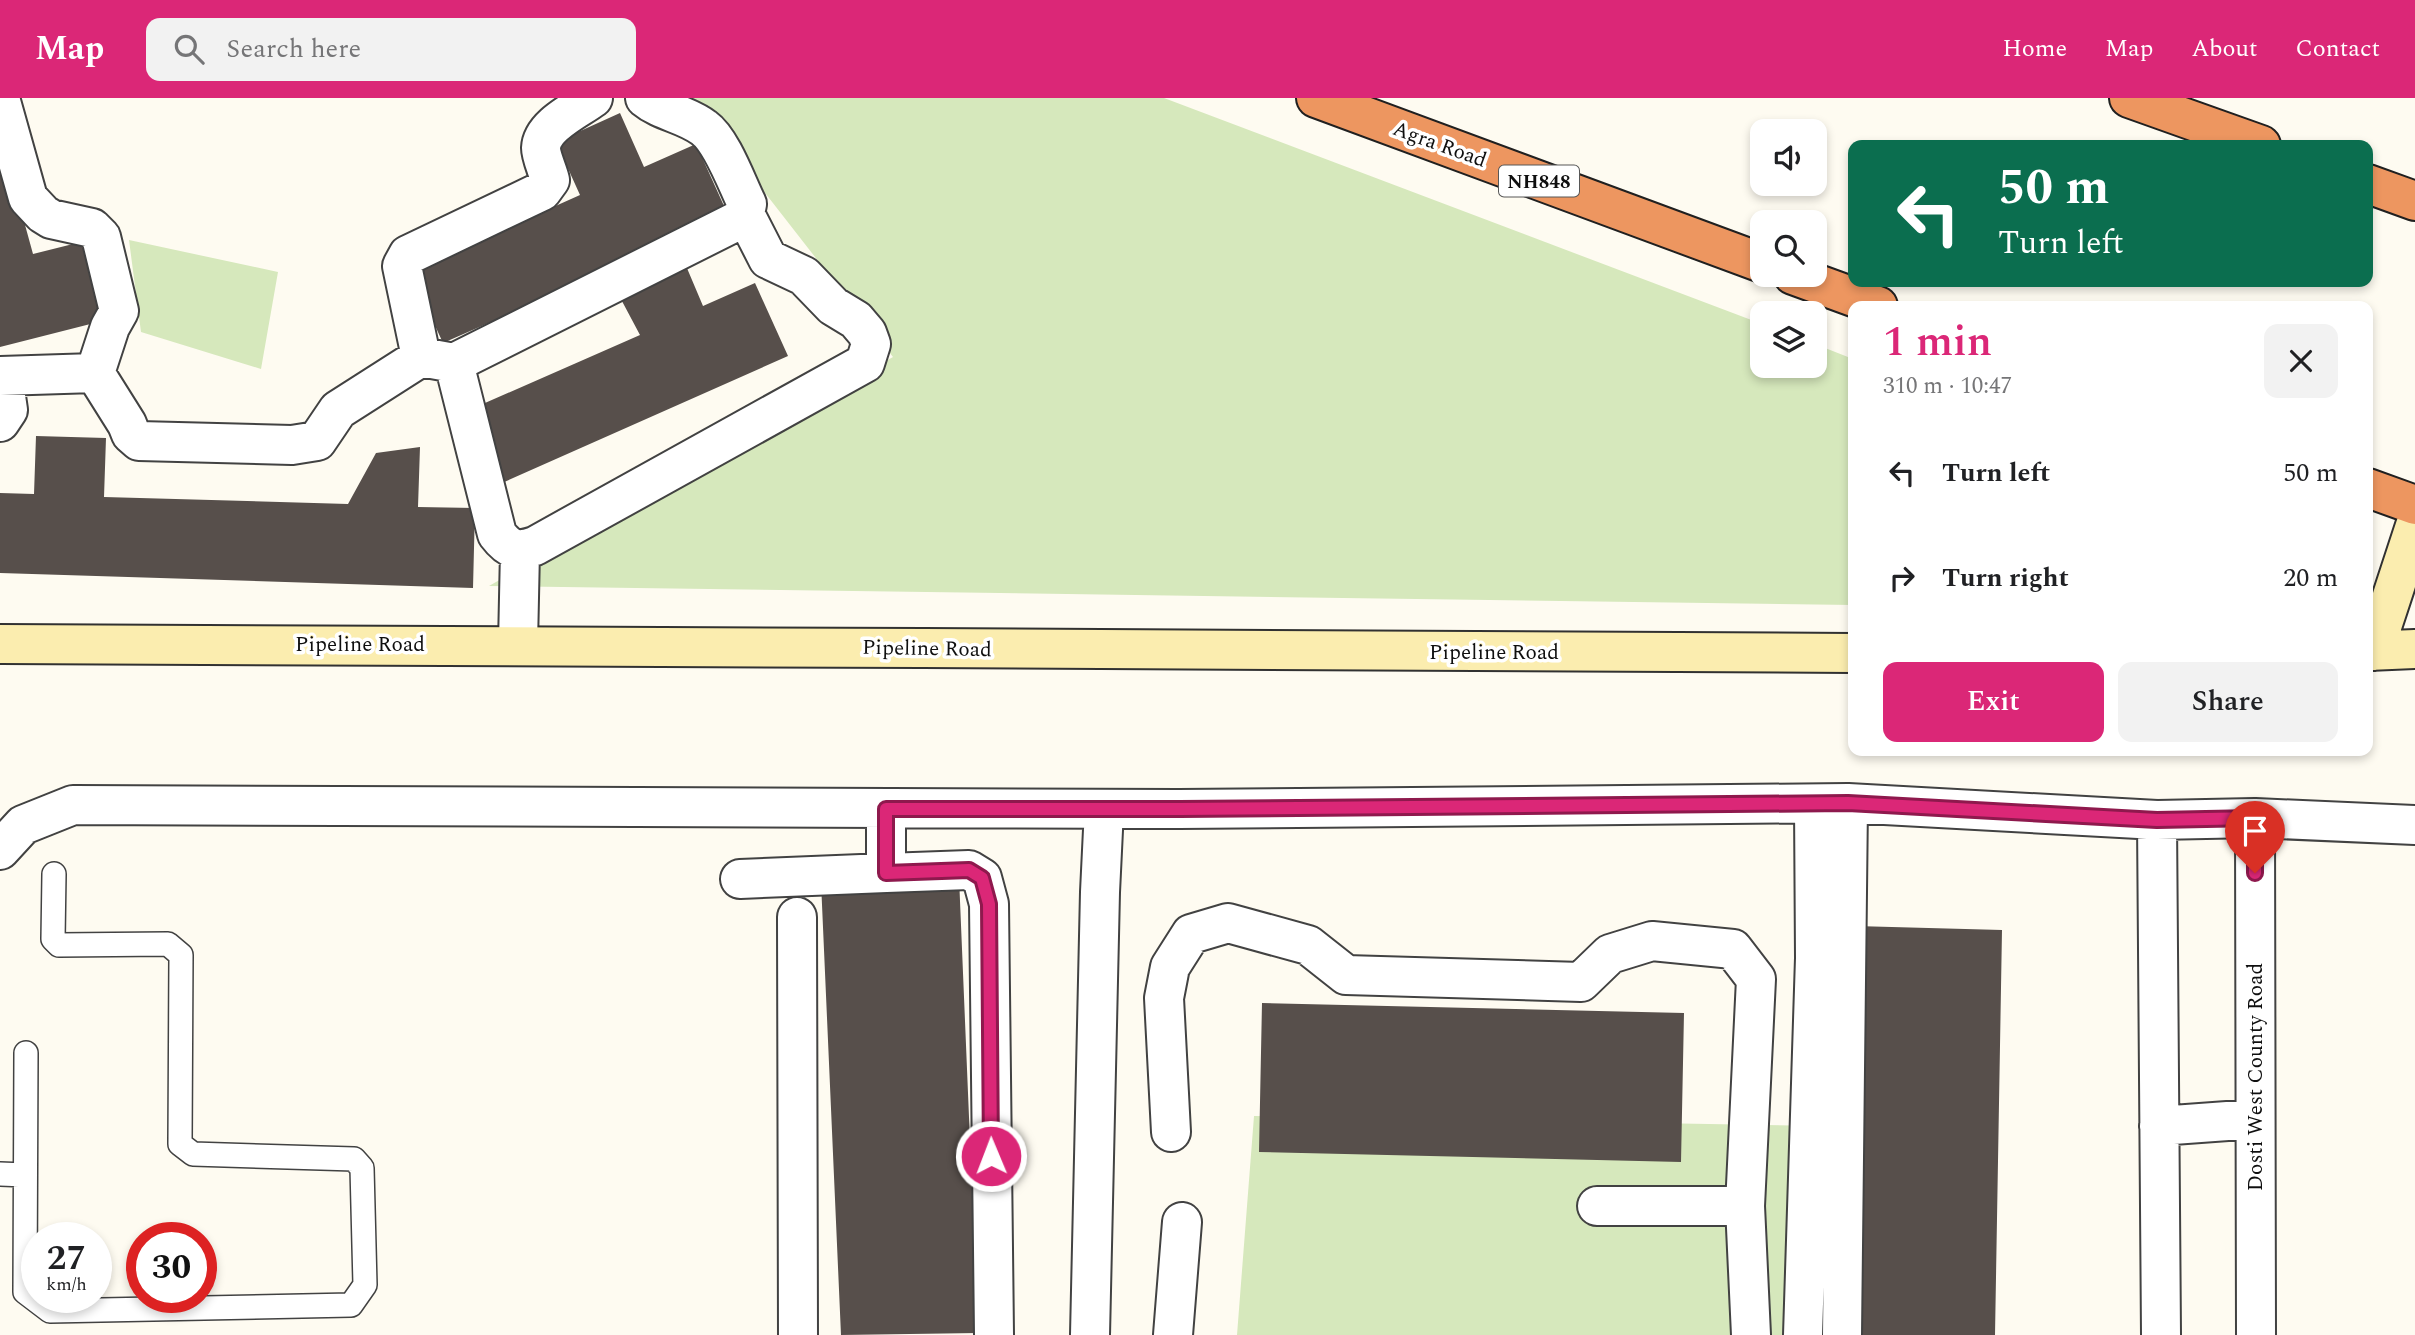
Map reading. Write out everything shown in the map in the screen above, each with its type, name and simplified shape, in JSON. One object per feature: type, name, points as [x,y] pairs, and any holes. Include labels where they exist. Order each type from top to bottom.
[{"type":"highway","name":"Agra Road","points":[[1315,98],[1750,259]]},
{"type":"highway","points":[[2129,98],[2247,140]]},
{"type":"highway","points":[[2373,186],[2415,201]]},
{"type":"highway","points":[[1826,287],[1864,301]]},
{"type":"highway","points":[[2373,490],[2415,505]]},
{"type":"street","points":[[0,98],[28,198],[43,215],[92,228],[101,237],[119,311],[110,327],[95,373]]},
{"type":"street","points":[[593,98],[553,126],[543,140],[541,151],[550,180],[542,191],[408,255],[402,266],[498,534],[511,548],[520,551],[535,546],[864,363],[871,344],[867,333],[856,320],[833,306],[804,276],[768,259],[745,214]]},
{"type":"street","points":[[95,373],[131,434],[139,441],[292,445],[317,441],[338,410],[437,360],[737,221],[745,214],[747,204],[718,145],[705,128],[654,106],[645,98]]},
{"type":"street","points":[[0,422],[8,410],[2,376],[95,373]]},
{"type":"street","points":[[2373,645],[2415,526]]},
{"type":"street","points":[[518,643],[520,551]]},
{"type":"street","name":"Pipeline Road","points":[[0,644],[518,643],[1360,652],[1848,653]]},
{"type":"street","points":[[2373,651],[2415,649]]},
{"type":"street","points":[[1803,1335],[1815,958],[1831,803]]},
{"type":"street","points":[[1831,803],[1842,1335]]},
{"type":"street","points":[[8,834],[74,805],[1104,809],[1831,803],[2157,820],[2255,818],[2415,825]]},
{"type":"street","points":[[886,809],[886,873]]},
{"type":"street","points":[[1090,1335],[1104,809]]},
{"type":"street","name":"Dosti West County Road","points":[[2255,818],[2256,1335]]},
{"type":"street","points":[[2157,820],[2161,1335]]},
{"type":"street","points":[[740,879],[969,870],[982,878],[989,904],[994,1335]]},
{"type":"street","points":[[797,917],[798,1335]]},
{"type":"street","points":[[1171,1132],[1164,998],[1170,967],[1191,934],[1228,923],[1308,945],[1346,975],[1581,982],[1610,954],[1653,941],[1733,948],[1756,979],[1745,1206],[1751,1335]]},
{"type":"street","points":[[2159,1126],[2255,1119]]},
{"type":"street","points":[[1597,1206],[1745,1206]]},
{"type":"street","points":[[1173,1335],[1182,1222]]},
{"type":"lane","points":[[26,1053],[25,1292],[50,1311],[351,1305],[365,1285],[362,1168],[355,1159],[192,1154],[180,1144],[181,955],[167,944],[58,945],[53,939],[54,874]]},
{"type":"lane","points":[[0,1174],[25,1175]]},
{"type":"green space","points":[[691,98],[1164,98],[1750,319],[1750,378],[1827,378],[1827,349],[1848,357],[1848,605],[489,586],[893,357]]},
{"type":"green space","points":[[129,240],[278,272],[261,369],[141,332]]},
{"type":"green space","points":[[1254,1116],[1824,1126],[1824,1335],[1237,1335]]},
{"type":"building","points":[[620,113],[644,167],[696,144],[729,217],[443,343],[410,271],[580,195],[556,142]]},
{"type":"building","points":[[0,134],[33,254],[93,239],[114,318],[0,347]]},
{"type":"building","points":[[681,254],[703,306],[755,283],[788,356],[502,483],[469,410],[640,335],[615,288]]},
{"type":"building","points":[[36,436],[106,438],[104,497],[348,504],[376,453],[420,447],[418,507],[475,508],[473,588],[0,573],[0,493],[34,494]]},
{"type":"building","points":[[959,877],[978,1333],[841,1335],[821,882]]},
{"type":"building","points":[[1855,926],[2002,930],[1995,1335],[1847,1335]]},
{"type":"building","points":[[1262,1003],[1684,1013],[1681,1162],[1259,1152]]},
{"type":"route","points":[[991,1156],[989,904],[982,878],[969,870],[886,873],[886,809],[1848,803],[2157,820],[2255,818],[2255,873]]}]
